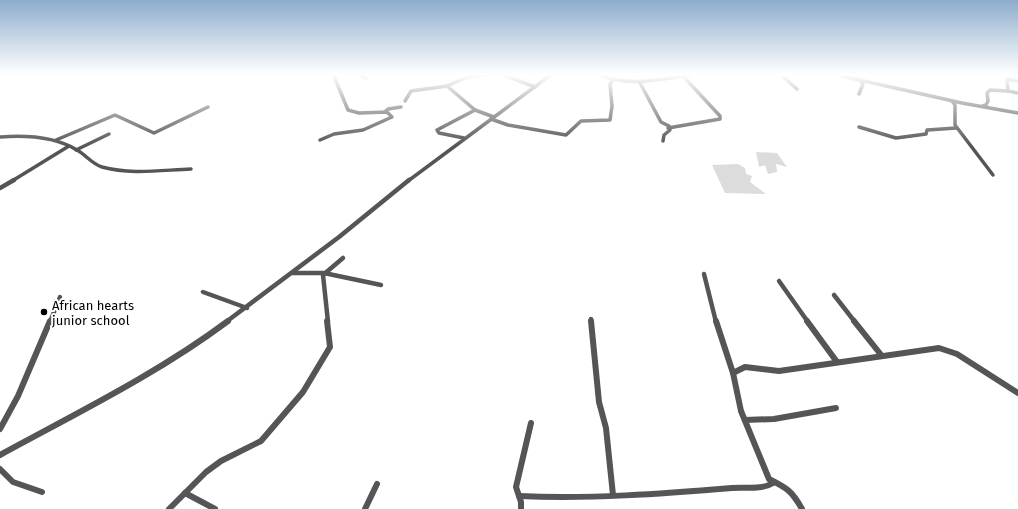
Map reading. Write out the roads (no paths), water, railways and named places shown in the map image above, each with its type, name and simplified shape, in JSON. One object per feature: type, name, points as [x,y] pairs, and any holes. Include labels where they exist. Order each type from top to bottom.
[{"type":"street","points":[[343,98],[348,110],[359,113],[386,112],[388,109],[401,107]]},
{"type":"street","points":[[461,98],[475,110],[508,124],[566,135],[581,121],[610,120],[612,106],[611,98]]},
{"type":"street","points":[[0,455],[172,360],[246,308],[339,237],[382,200],[453,149],[464,138],[520,98]]},
{"type":"street","points":[[647,98],[661,122],[669,126],[668,128],[670,130],[664,135],[663,141]]},
{"type":"street","points":[[668,128],[720,118],[702,98]]},
{"type":"street","points":[[938,98],[1018,113]]},
{"type":"street","points":[[979,106],[986,105],[988,98]]},
{"type":"street","points":[[952,101],[955,105],[954,125],[993,175]]},
{"type":"street","points":[[56,140],[115,115],[150,132],[154,132],[208,107]]},
{"type":"street","points":[[464,138],[439,133],[437,130],[475,110]]},
{"type":"street","points":[[320,140],[334,134],[363,130],[392,117],[386,112]]},
{"type":"street","points":[[860,127],[896,138],[926,134],[927,130],[956,128]]},
{"type":"street","points":[[76,150],[109,134]]},
{"type":"street","points":[[0,137],[27,136],[56,140],[70,146],[101,167],[123,170],[191,169]]},
{"type":"street","points":[[0,188],[70,146]]},
{"type":"street","points":[[324,273],[343,258]]},
{"type":"street","points":[[292,273],[324,273],[381,285]]},
{"type":"street","points":[[169,509],[206,472],[221,461],[261,441],[306,386],[330,347],[324,273]]},
{"type":"street","points":[[704,274],[719,333],[733,373],[741,411],[769,479],[773,483],[789,490],[794,494],[802,509]]},
{"type":"street","points":[[779,281],[837,362]]},
{"type":"street","points":[[203,292],[246,308]]},
{"type":"street","points":[[834,295],[882,356]]},
{"type":"street","points":[[0,429],[18,396],[60,297]]},
{"type":"street","points":[[591,319],[599,402],[606,428],[613,495]]},
{"type":"street","points":[[733,373],[741,366],[752,366],[769,372],[939,348],[957,354],[1018,393]]},
{"type":"street","points":[[745,420],[774,419],[836,408]]},
{"type":"street","points":[[522,509],[516,487],[531,424]]},
{"type":"street","points":[[0,469],[8,480],[17,485],[42,492]]},
{"type":"street","points":[[519,496],[593,497],[613,495],[650,495],[742,487],[767,487],[773,483]]},
{"type":"street","points":[[365,509],[378,484]]},
{"type":"street","points":[[185,493],[215,509]]},
{"type":"place","name":"African hearts junior school","points":[[44,312]]}]
